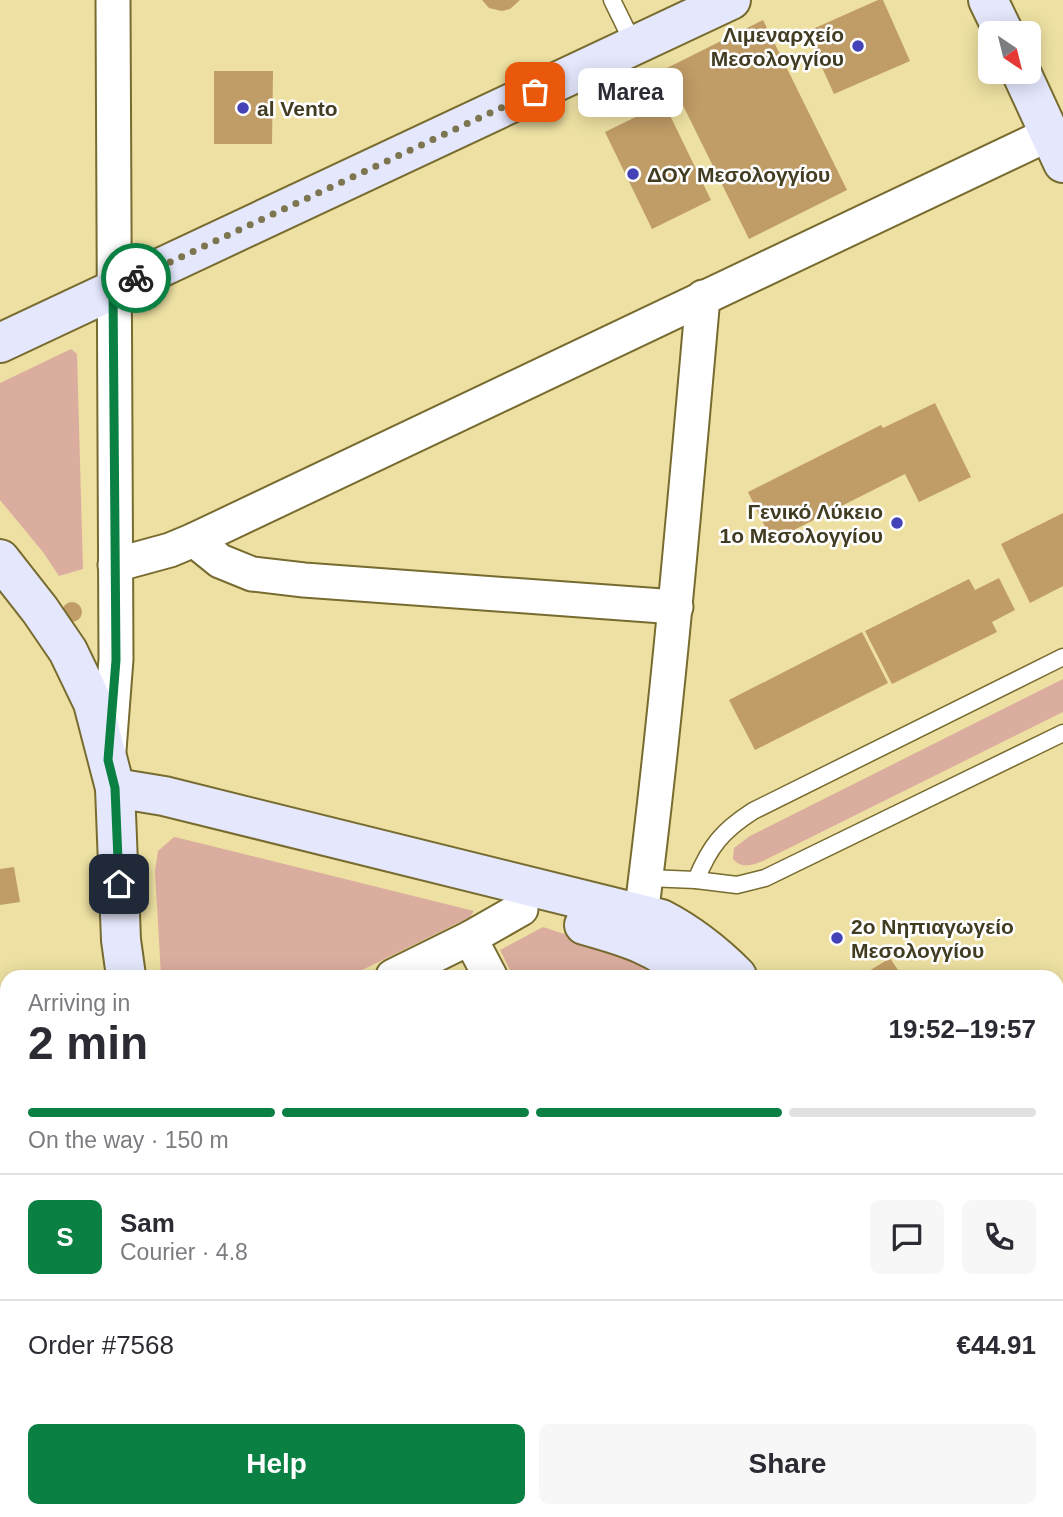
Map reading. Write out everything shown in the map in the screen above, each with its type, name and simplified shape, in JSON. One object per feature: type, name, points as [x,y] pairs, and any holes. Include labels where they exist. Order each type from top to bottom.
[{"type":"main road","points":[[0,343],[731,0]]},
{"type":"main road","points":[[988,0],[998,21]]},
{"type":"main road","points":[[1027,84],[1056,148]]},
{"type":"main road","points":[[0,559],[40,610],[79,671],[93,703],[113,787],[121,940],[125,970]]},
{"type":"main road","points":[[113,787],[152,817],[521,909],[642,911]]},
{"type":"main road","points":[[113,787],[642,911],[679,928],[730,970]]},
{"type":"main road","points":[[642,911],[675,963],[684,970]]},
{"type":"street","points":[[113,0],[116,660],[113,787]]},
{"type":"street","points":[[115,565],[194,540],[703,297],[1056,148]]},
{"type":"street","points":[[642,911],[676,607],[703,297]]},
{"type":"street","points":[[194,540],[220,561],[252,573],[304,580],[676,607]]},
{"type":"street","points":[[405,970],[521,909]]},
{"type":"street","points":[[470,938],[486,970]]},
{"type":"lane","points":[[612,0],[634,45]]},
{"type":"lane","points":[[696,880],[705,857],[719,837],[753,811],[1063,657]]},
{"type":"lane","points":[[642,911],[696,880],[737,885],[765,878],[1063,733]]},
{"type":"shaded area","points":[[71,349],[77,354],[83,569],[59,576],[0,500],[0,383]]},
{"type":"shaded area","points":[[1063,679],[1063,712],[763,861],[743,865],[733,859],[734,848],[750,836]]},
{"type":"shaded area","points":[[174,837],[474,911],[470,917],[362,970],[161,970],[155,871],[158,851]]},
{"type":"shaded area","points":[[543,927],[625,954],[659,970],[510,970],[500,950]]},
{"type":"building","points":[[482,0],[520,0],[510,9],[502,11],[489,8]]},
{"type":"building","name":"Λιμεναρχείο Μεσολογγίου","points":[[883,0],[910,61],[834,94],[806,32]]},
{"type":"building","points":[[763,20],[847,190],[749,239],[665,69]]},
{"type":"building","name":"al Vento","points":[[214,71],[273,71],[272,144],[214,144]]},
{"type":"building","points":[[664,103],[711,200],[652,229],[605,132]]},
{"type":"building","points":[[935,403],[971,477],[919,502],[905,474],[772,541],[748,492],[881,425],[883,428]]},
{"type":"building","points":[[1063,513],[1063,586],[1030,603],[1001,544]]},
{"type":"building","points":[[999,578],[1015,610],[992,622],[997,632],[892,684],[865,631],[969,579],[975,590]]},
{"type":"building","points":[[68,602],[76,602],[82,612],[76,622],[68,622],[62,616],[62,608]]},
{"type":"building","points":[[862,632],[888,683],[755,750],[729,700]]},
{"type":"building","points":[[14,867],[20,902],[0,905],[0,869]]},
{"type":"building","points":[[890,958],[898,970],[871,970]]},
{"type":"way so far","points":[[136,278],[535,92]]},
{"type":"place","name":"Λιμεναρχείο Μεσολογγίου","points":[[858,46]]},
{"type":"place","name":"Marea","points":[[535,92]]},
{"type":"place","name":"al Vento","points":[[243,108]]},
{"type":"place","name":"ΔΟΥ Μεσολογγίου","points":[[633,174]]},
{"type":"place","name":"Γενικό Λύκειο 1ο Μεσολογγίου","points":[[897,523]]},
{"type":"place","name":"2ο Νηπιαγωγείο Μεσολογγίου","points":[[837,938]]},
{"type":"route","points":[[119,884],[115,788],[108,760],[116,660],[113,289],[136,278]]}]
